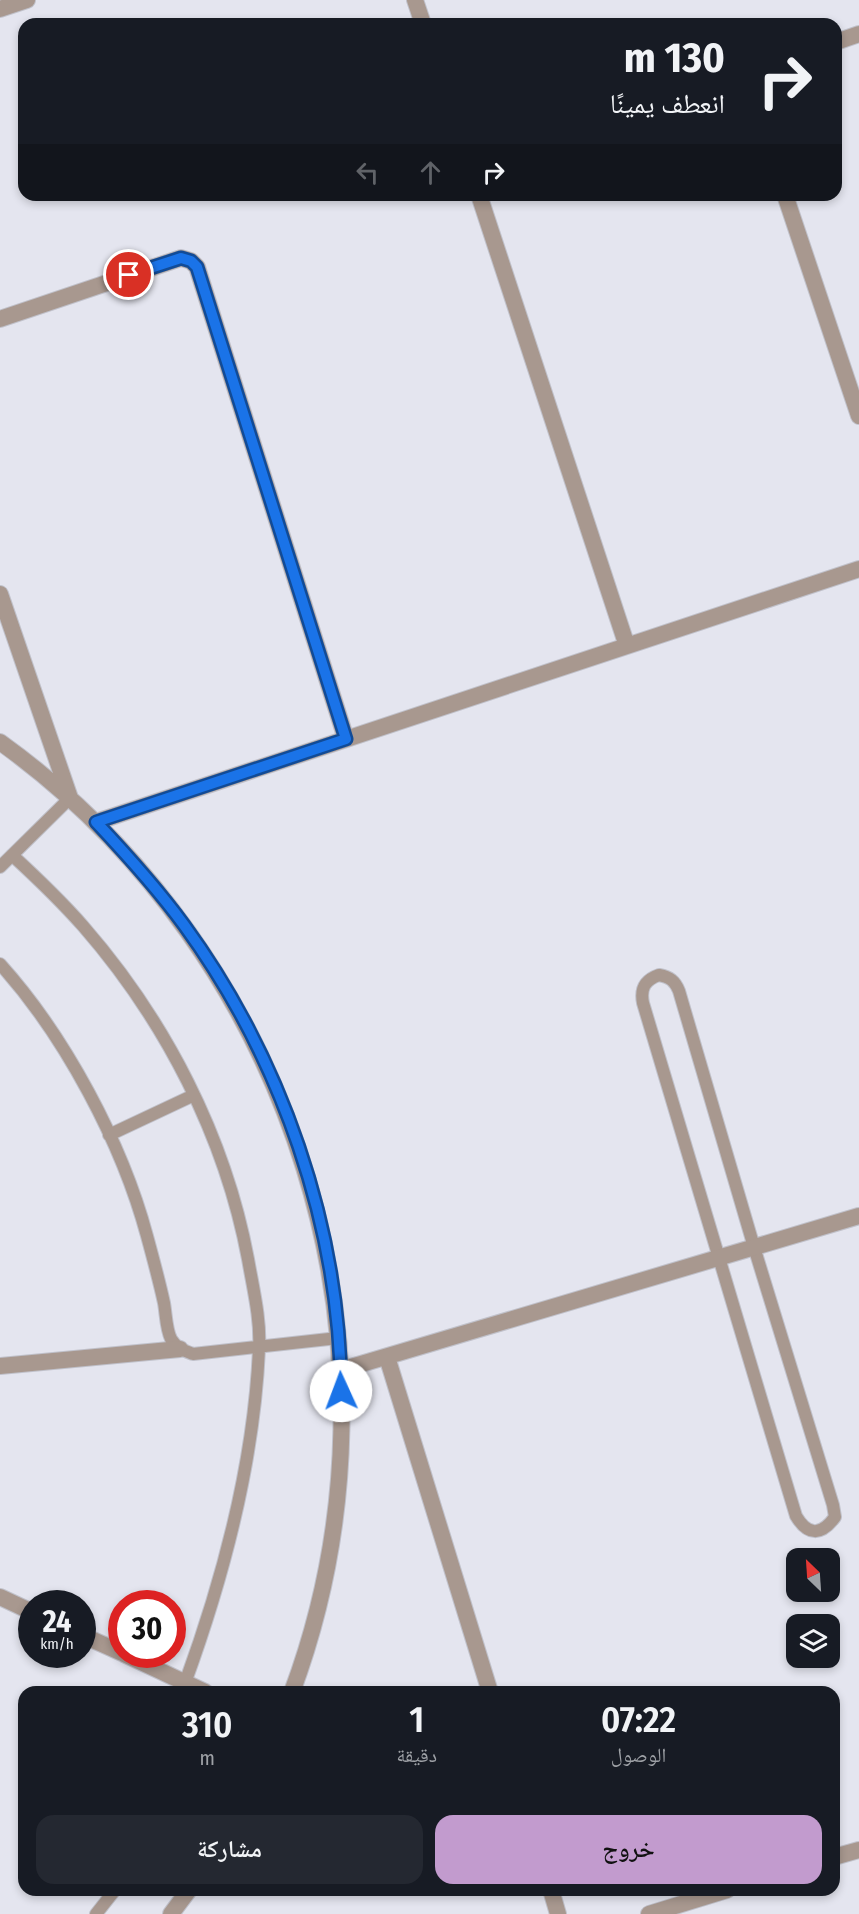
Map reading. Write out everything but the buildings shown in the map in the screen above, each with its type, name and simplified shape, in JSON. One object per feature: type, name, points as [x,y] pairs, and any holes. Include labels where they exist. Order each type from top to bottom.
[{"type":"street","points":[[0,9],[27,0]]},
{"type":"street","points":[[415,0],[421,18]]},
{"type":"street","points":[[842,40],[859,34]]},
{"type":"street","points":[[481,201],[627,646]]},
{"type":"street","points":[[786,201],[859,416]]},
{"type":"street","points":[[0,319],[181,258],[191,261],[197,267],[346,739]]},
{"type":"street","points":[[96,822],[859,569]]},
{"type":"street","points":[[0,594],[70,798]]},
{"type":"street","points":[[0,742],[24,758],[96,822],[142,872],[185,926],[222,982],[255,1042],[283,1104],[306,1169],[323,1235],[335,1303],[341,1370],[341,1431],[338,1492],[329,1552],[317,1611],[294,1686]]},
{"type":"street","points":[[341,1370],[859,1216]]},
{"type":"street","points":[[0,1366],[180,1349]]},
{"type":"street","points":[[387,1357],[488,1686]]},
{"type":"street","points":[[0,1597],[18,1605]]},
{"type":"street","points":[[153,1668],[192,1686]]},
{"type":"street","points":[[840,1855],[859,1850]]},
{"type":"street","points":[[171,1914],[184,1896]]},
{"type":"street","points":[[553,1896],[558,1914]]},
{"type":"street","points":[[649,1914],[708,1896]]},
{"type":"lane","points":[[0,867],[70,798]]},
{"type":"lane","points":[[12,855],[49,889],[83,926],[115,964],[150,1014],[194,1095],[214,1143],[245,1243],[260,1347],[252,1419],[232,1531],[203,1632],[185,1683]]},
{"type":"lane","points":[[0,964],[34,1007],[62,1048],[87,1090],[109,1135],[129,1181],[145,1228],[171,1338],[180,1349],[193,1354],[338,1338]]},
{"type":"lane","points":[[659,975],[668,977],[679,991],[754,1247],[833,1505],[834,1517],[827,1528],[814,1532],[802,1527],[796,1516],[643,1003],[641,994],[644,985],[651,978],[659,975]]},
{"type":"lane","points":[[109,1135],[194,1095]]},
{"type":"lane","points":[[96,1914],[110,1896]]},
{"type":"route","points":[[129,275],[181,258],[191,261],[197,267],[346,739],[96,822],[142,872],[185,926],[222,982],[255,1042],[283,1104],[306,1169],[323,1235],[335,1303],[341,1391]]}]
